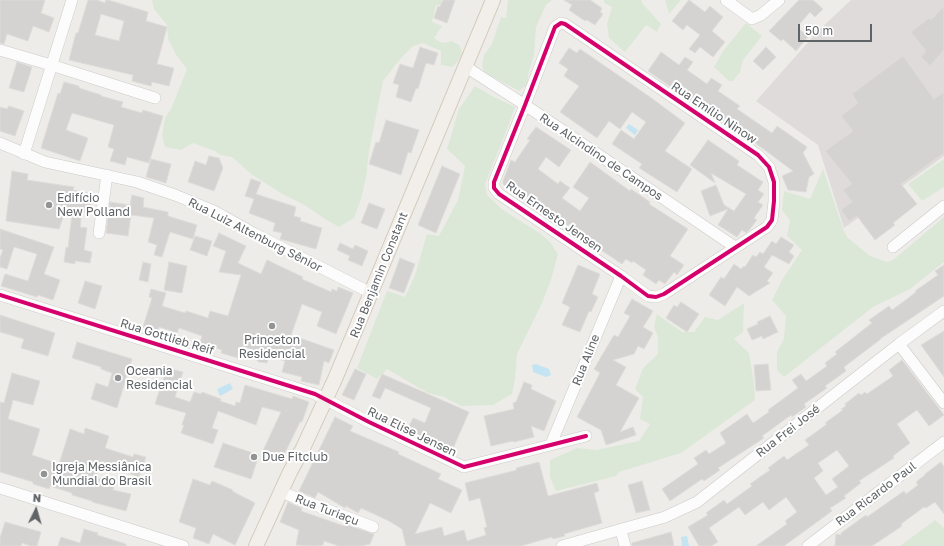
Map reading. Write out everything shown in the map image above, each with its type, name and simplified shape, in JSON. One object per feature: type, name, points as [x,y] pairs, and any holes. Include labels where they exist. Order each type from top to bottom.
[{"type":"main road","name":"Rua Benjamin Constant","points":[[256,546],[290,472],[326,400],[493,0]]},
{"type":"street","points":[[24,154],[72,0]]},
{"type":"street","points":[[726,0],[752,19],[761,15],[779,0]]},
{"type":"street","name":"Rua Emílio Ninow","points":[[525,106],[554,27],[561,23],[565,24],[758,155],[769,168],[774,182],[772,220],[766,227],[664,294],[656,297]]},
{"type":"street","points":[[0,50],[51,64],[155,98]]},
{"type":"street","name":"Rua Alcindino de Campos","points":[[466,67],[735,247]]},
{"type":"street","name":"Rua Ernesto Jensen","points":[[525,106],[494,182],[494,188],[499,194],[621,276],[648,296],[656,297]]},
{"type":"street","name":"Rua Luiz Altenburg Sênior","points":[[0,143],[45,162],[107,174],[137,182],[214,211],[255,234],[371,293]]},
{"type":"street","points":[[99,233],[107,174]]},
{"type":"street","points":[[893,247],[944,206]]},
{"type":"street","name":"Rua Aline","points":[[551,444],[621,276]]},
{"type":"street","name":"Rua Gottlieb Reif","points":[[0,295],[315,394],[326,400]]},
{"type":"street","name":"Rua Frei José","points":[[562,546],[665,517],[697,502],[899,344],[944,311]]},
{"type":"street","points":[[899,344],[944,403]]},
{"type":"street","name":"Rua Elise Jensen","points":[[326,400],[464,467],[586,436]]},
{"type":"street","name":"Rua Ricardo Paul","points":[[808,546],[944,442]]},
{"type":"street","points":[[0,488],[183,546]]},
{"type":"street","name":"Rua Turiaçu","points":[[281,492],[374,527]]},
{"type":"street","points":[[621,530],[625,546]]},
{"type":"shaded area","points":[[851,0],[944,0],[944,156],[844,228],[818,145],[756,101],[818,31]]},
{"type":"green space","points":[[152,0],[441,0],[445,5],[436,5],[432,22],[442,26],[434,38],[442,43],[452,41],[459,45],[462,52],[459,60],[452,67],[441,65],[441,51],[423,43],[413,46],[401,58],[383,81],[361,199],[354,218],[339,227],[251,174],[232,157],[220,155],[215,151],[193,143],[181,150],[165,147],[162,135],[165,118],[171,109],[187,69],[176,55],[168,38],[167,25],[154,9]]},
{"type":"green space","points":[[508,0],[552,0],[546,5],[536,27],[534,55],[529,71],[527,85],[519,91],[484,72],[482,65],[484,55],[492,44],[501,17],[506,18]]},
{"type":"green space","points":[[604,0],[641,0],[661,24],[657,32],[646,25],[625,52],[609,38],[607,24],[612,7],[604,3]]},
{"type":"green space","points":[[665,0],[681,0],[669,14]]},
{"type":"green space","points":[[746,23],[762,36],[743,60],[740,72],[733,81],[729,81],[714,67],[723,51]]},
{"type":"green space","points":[[475,86],[515,107],[485,184],[487,195],[503,210],[541,234],[550,242],[558,254],[551,280],[542,303],[517,354],[512,394],[493,405],[461,406],[444,397],[428,393],[387,369],[377,379],[357,368],[387,291],[405,297],[415,275],[427,234],[439,236],[458,200],[465,166],[447,149],[459,109]]},
{"type":"green space","points":[[944,159],[944,187],[922,201],[908,184]]},
{"type":"green space","points":[[823,169],[847,237],[870,256],[887,262],[893,260],[944,217],[944,262],[910,289],[873,307],[784,377],[777,370],[777,352],[784,338],[786,316],[772,300],[782,280],[802,250],[787,236],[790,220],[782,210],[784,191],[810,199]]},
{"type":"green space","points":[[744,303],[743,332],[734,339],[749,353],[755,400],[681,453],[619,472],[616,476],[556,491],[550,477],[550,460],[577,448],[596,450],[639,441],[650,424],[640,419],[643,397],[635,389],[643,368],[658,354],[658,337],[654,327],[657,314],[682,332],[694,332],[705,317],[718,320]]},
{"type":"green space","points":[[935,520],[944,528],[944,546],[900,546]]},
{"type":"water","points":[[629,124],[638,130],[635,135],[626,128]]},
{"type":"water","points":[[536,364],[549,369],[551,375],[546,377],[533,372],[532,365]]},
{"type":"water","points":[[230,383],[233,389],[220,396],[217,389]]},
{"type":"water","points":[[687,536],[689,546],[682,546],[681,537]]},
{"type":"building","points":[[0,0],[45,0],[41,13],[54,18],[49,32],[33,26],[28,41],[7,34],[4,44],[0,43]]},
{"type":"building","points":[[88,0],[97,0],[105,3],[106,0],[108,0],[148,12],[146,21],[167,27],[157,64],[174,68],[169,86],[152,82],[151,86],[132,81],[133,75],[69,60],[76,33],[78,33]],"holes":[[[101,14],[124,21],[119,41],[95,35]]]},
{"type":"building","points":[[443,0],[455,0],[447,23],[434,18],[438,6],[440,7]]},
{"type":"building","points":[[564,0],[590,0],[602,8],[600,12],[603,14],[595,25],[587,20],[585,21],[569,10],[572,5]]},
{"type":"building","points":[[689,0],[705,12],[710,6],[723,17],[712,31],[725,42],[713,57],[700,47],[695,53],[689,49],[700,35],[687,25],[683,30],[672,21]]},
{"type":"building","points":[[799,0],[813,0],[823,9],[815,17],[810,12],[797,27],[808,37],[796,51],[783,39],[781,41],[769,31]]},
{"type":"building","points":[[944,6],[944,50],[930,66],[921,57],[926,51],[911,32],[929,18],[931,20]]},
{"type":"building","points":[[420,47],[438,53],[434,65],[426,63],[418,89],[416,88],[411,102],[396,97],[399,85],[393,83],[400,64],[413,68]]},
{"type":"building","points":[[766,47],[776,57],[763,70],[753,61]]},
{"type":"building","points":[[569,48],[577,53],[580,49],[685,123],[665,151],[692,169],[677,192],[639,168],[642,164],[612,144],[621,130],[634,139],[646,122],[632,112],[620,129],[609,121],[597,138],[560,112],[579,86],[564,76],[568,69],[559,63]]},
{"type":"building","points":[[661,52],[679,65],[685,57],[693,62],[687,70],[707,84],[711,78],[722,85],[718,91],[740,106],[737,109],[772,133],[777,126],[807,147],[803,153],[814,174],[809,177],[806,192],[788,190],[782,176],[793,171],[754,142],[726,125],[648,71]]},
{"type":"building","points":[[903,56],[934,99],[944,92],[944,153],[901,184],[917,204],[893,223],[895,225],[875,240],[857,216],[849,221],[841,210],[852,202],[843,190],[852,184],[825,151],[853,131],[841,116],[858,103],[852,94]]},
{"type":"building","points":[[17,62],[32,67],[24,92],[9,88]]},
{"type":"building","points":[[64,82],[79,86],[79,88],[101,96],[123,102],[121,107],[142,113],[143,110],[163,116],[149,163],[127,157],[125,165],[110,161],[114,149],[108,147],[114,125],[72,113],[66,130],[88,138],[80,161],[41,148],[58,93],[60,94]]},
{"type":"building","points":[[9,106],[24,111],[15,136],[0,131],[0,107],[7,109]]},
{"type":"building","points":[[386,120],[419,130],[411,153],[408,152],[401,175],[369,164],[376,142],[379,143]]},
{"type":"building","points":[[536,127],[571,150],[559,167],[546,157],[538,169],[558,184],[560,181],[570,188],[562,198],[580,211],[589,198],[573,187],[590,162],[630,191],[631,189],[650,202],[649,204],[688,229],[670,256],[684,265],[677,275],[674,272],[665,284],[659,280],[656,284],[643,275],[646,270],[633,261],[632,263],[626,259],[622,264],[601,250],[602,248],[569,224],[568,226],[523,194],[521,198],[503,184],[511,160],[515,162],[530,140],[527,139]]},
{"type":"building","points":[[708,140],[739,161],[737,165],[763,182],[758,190],[764,194],[758,202],[763,205],[754,218],[757,220],[746,233],[742,230],[737,237],[718,225],[728,209],[710,216],[701,191],[716,185],[724,205],[734,211],[746,194],[711,173],[715,183],[690,165]]},
{"type":"building","points":[[209,156],[219,158],[223,168],[214,191],[188,182],[195,161],[206,165]]},
{"type":"building","points":[[151,159],[171,164],[166,183],[146,177]]},
{"type":"building","points":[[442,166],[460,174],[436,233],[418,225]]},
{"type":"building","points":[[12,171],[28,174],[27,180],[74,187],[73,190],[93,194],[90,213],[82,212],[80,227],[87,228],[84,250],[92,252],[90,263],[75,261],[75,264],[64,262],[66,247],[68,248],[72,214],[65,212],[59,229],[6,221]]},
{"type":"building","points":[[251,179],[261,182],[256,194],[296,207],[294,216],[301,218],[300,221],[322,228],[316,249],[280,239],[282,233],[273,231],[275,223],[249,213],[254,199],[245,196]]},
{"type":"building","points":[[132,195],[144,198],[143,207],[168,212],[168,216],[197,225],[193,239],[170,232],[162,257],[154,255],[157,245],[148,242],[154,218],[131,215],[128,236],[106,233],[110,202],[130,205]]},
{"type":"building","points":[[369,203],[385,209],[377,229],[361,223]]},
{"type":"building","points":[[0,229],[54,247],[44,274],[60,280],[53,300],[38,295],[37,297],[1,286],[5,274],[28,281],[37,254],[14,247],[7,269],[0,267],[0,258],[3,250],[0,249]]},
{"type":"building","points":[[219,233],[246,246],[238,263],[261,274],[267,260],[303,277],[302,279],[331,292],[332,289],[337,291],[338,287],[353,293],[336,334],[317,326],[322,312],[302,304],[291,335],[334,350],[329,363],[324,361],[319,385],[301,381],[302,377],[282,372],[285,361],[269,356],[267,363],[259,362],[254,358],[256,351],[242,346],[238,358],[221,353],[222,350],[200,343],[202,336],[179,328],[177,333],[159,327],[158,332],[143,327],[152,298],[149,297],[151,289],[166,293],[162,306],[185,313],[186,311],[208,318],[210,311],[228,316],[241,275],[219,272],[226,251],[213,246]]},
{"type":"building","points":[[195,236],[212,241],[207,256],[190,250]]},
{"type":"building","points":[[781,237],[794,245],[789,252],[794,256],[789,264],[772,255],[764,267],[773,273],[767,281],[770,283],[749,296],[737,287],[725,306],[709,295],[721,277],[724,279],[734,264],[741,269],[744,266],[745,267],[753,255],[756,257],[760,252],[763,254],[772,241],[776,244]]},
{"type":"building","points":[[340,243],[353,249],[355,245],[368,251],[362,266],[348,260],[350,256],[337,250]]},
{"type":"building","points":[[400,258],[415,264],[404,293],[389,288]]},
{"type":"building","points":[[143,262],[151,264],[148,282],[139,280]]},
{"type":"building","points":[[169,262],[187,266],[182,293],[164,290]]},
{"type":"building","points":[[578,265],[600,274],[592,294],[598,297],[591,312],[589,311],[580,332],[562,325],[570,307],[562,303]]},
{"type":"building","points":[[944,265],[944,296],[880,339],[844,367],[846,371],[825,386],[827,388],[804,404],[806,407],[792,417],[791,415],[762,436],[764,438],[718,468],[720,470],[704,481],[702,479],[670,501],[662,489],[698,464],[694,458],[706,450],[709,454],[726,443],[720,433],[747,414],[753,423],[769,412],[768,410],[798,388],[792,380],[801,374],[806,381],[827,366],[825,363],[837,354],[835,352],[872,323],[869,320],[889,306],[892,310],[907,299],[916,292],[915,291],[938,275],[935,271]]},
{"type":"building","points":[[85,281],[102,286],[95,309],[78,303]]},
{"type":"building","points":[[632,299],[653,311],[643,327],[653,333],[644,349],[638,346],[634,354],[613,360],[626,367],[616,385],[639,398],[620,432],[633,427],[636,435],[606,445],[601,430],[577,417],[600,373],[594,369],[614,335],[618,337],[630,316],[624,313]]},
{"type":"building","points":[[681,302],[699,314],[687,332],[666,318],[674,305],[677,307]]},
{"type":"building","points":[[0,315],[55,333],[48,356],[21,348],[24,339],[0,332]]},
{"type":"building","points":[[770,316],[778,332],[763,339],[762,336],[752,340],[747,329]]},
{"type":"building","points":[[944,331],[944,377],[921,345]]},
{"type":"building","name":"Oceania Residencial","points":[[77,342],[132,359],[117,408],[91,399],[96,383],[108,387],[112,373],[101,369],[101,367],[72,358]]},
{"type":"building","points":[[902,360],[944,415],[929,426],[917,410],[897,424],[910,443],[893,456],[894,458],[859,481],[861,483],[844,496],[846,498],[830,508],[832,511],[784,546],[756,546],[787,524],[785,521],[797,512],[786,497],[769,510],[763,502],[745,515],[739,507],[709,528],[718,542],[711,546],[699,546],[688,527],[708,515],[706,513],[724,500],[727,504],[752,486],[750,484],[770,470],[768,468],[784,456],[787,460],[809,445],[805,440],[843,410],[841,409],[846,406],[845,404],[859,393],[861,395],[865,392],[867,394],[893,376],[889,370]],"holes":[[[837,450],[849,466],[832,479],[838,487],[826,495],[814,478],[823,471],[818,463]]]},
{"type":"building","points":[[768,364],[771,390],[756,391],[754,365]]},
{"type":"building","points":[[167,368],[183,372],[175,397],[190,402],[194,392],[201,394],[202,392],[221,399],[220,401],[235,406],[236,402],[240,403],[245,385],[292,399],[293,396],[309,402],[302,422],[300,422],[281,461],[261,455],[281,412],[262,407],[256,425],[218,411],[212,428],[218,430],[213,444],[181,433],[186,413],[155,404]]},
{"type":"building","points":[[355,369],[366,374],[354,400],[342,395]]},
{"type":"building","points":[[12,373],[40,381],[33,405],[13,400],[8,419],[40,429],[32,455],[59,464],[70,429],[84,434],[85,428],[109,436],[105,448],[133,457],[134,454],[146,457],[139,477],[128,473],[129,469],[101,461],[96,477],[115,483],[113,490],[131,494],[126,511],[92,502],[72,495],[72,493],[50,486],[49,489],[33,484],[33,482],[0,472],[0,402],[4,403]]},
{"type":"building","points":[[382,374],[469,412],[451,453],[442,449],[443,447],[407,431],[413,418],[425,423],[431,408],[385,388],[380,399],[372,396]]},
{"type":"building","points":[[524,382],[532,385],[531,389],[556,401],[544,431],[531,426],[534,437],[491,446],[484,416],[514,409],[513,403],[516,402]]},
{"type":"building","points":[[335,417],[353,426],[350,431],[399,452],[398,454],[441,474],[438,479],[462,490],[451,513],[430,503],[415,534],[442,527],[444,536],[464,530],[467,541],[486,535],[484,528],[487,527],[480,498],[469,501],[465,483],[517,470],[516,468],[539,462],[548,496],[597,483],[599,491],[594,493],[602,523],[564,534],[565,536],[553,539],[552,537],[521,546],[406,546],[402,529],[389,521],[361,508],[358,513],[346,506],[345,508],[318,492],[315,498],[299,491]]},
{"type":"building","points":[[223,443],[259,455],[251,479],[214,467]]},
{"type":"building","points":[[941,462],[944,467],[944,514],[935,502],[926,508],[924,507],[901,524],[902,526],[872,546],[835,546],[836,534],[841,535],[841,533],[866,515],[867,517],[904,491],[906,494],[918,485],[916,482]]},
{"type":"building","points":[[193,479],[210,485],[212,481],[233,490],[232,491],[255,503],[235,545],[213,534],[209,544],[193,538],[196,528],[179,522]]},
{"type":"building","points":[[642,481],[650,510],[636,513],[628,485]]},
{"type":"building","points":[[288,502],[302,508],[301,511],[344,526],[344,524],[374,534],[370,544],[361,546],[339,546],[324,541],[323,545],[296,545],[299,530],[280,522]]},
{"type":"building","points":[[5,522],[41,532],[37,546],[22,543],[21,546],[0,546],[0,538]]},
{"type":"building","points":[[84,529],[98,533],[97,535],[126,544],[126,546],[58,546],[61,537],[80,543]]},
{"type":"building","points":[[671,532],[674,546],[632,546],[632,543]]},
{"type":"cycle path","points":[[561,23],[565,24],[758,155],[769,167],[774,182],[774,201],[772,220],[767,227],[664,294],[656,297],[648,296],[621,276],[499,194],[494,188],[494,182],[555,27],[561,23]]},
{"type":"cycle path","points":[[0,295],[315,394],[369,422],[464,467],[586,436]]},
{"type":"place","name":"Edifício New Polland","points":[[49,205]]},
{"type":"place","name":"Princeton Residencial","points":[[272,326]]},
{"type":"place","name":"Oceania Residencial","points":[[118,378]]},
{"type":"place","name":"Due Fitclub","points":[[254,457]]},
{"type":"place","name":"Igreja Messiânica Mundial do Brasil","points":[[44,474]]}]
